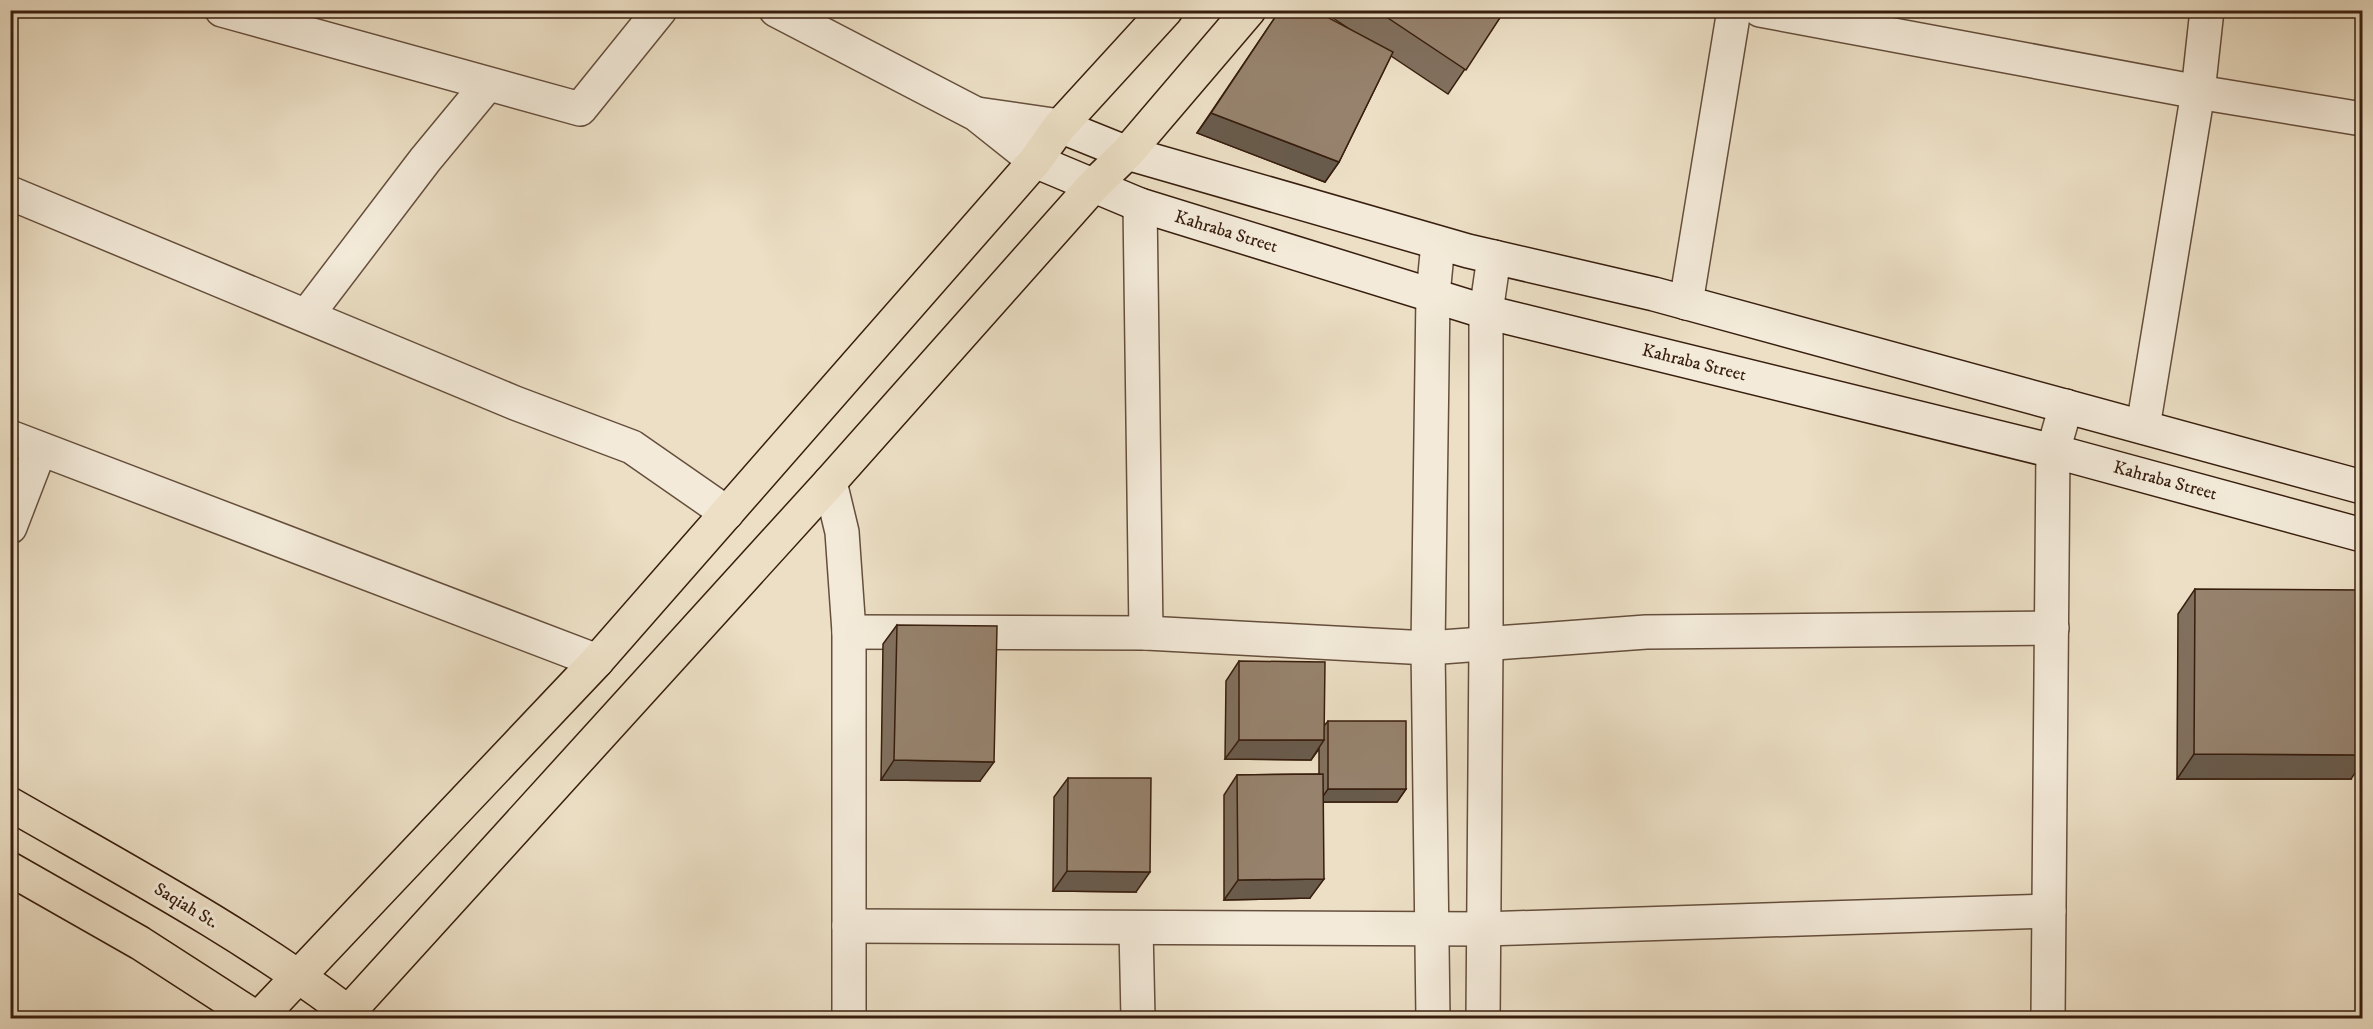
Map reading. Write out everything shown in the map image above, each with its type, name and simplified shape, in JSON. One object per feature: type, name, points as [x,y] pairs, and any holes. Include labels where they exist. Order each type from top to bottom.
[{"type":"main road","points":[[10,869],[140,942],[258,1018],[597,661],[1035,161],[1060,126],[1166,10]]},
{"type":"main road","points":[[349,1017],[1094,186],[1127,153],[1249,10]]},
{"type":"main road","name":"Saqiah St.","points":[[10,804],[179,901],[299,975],[349,1017]]},
{"type":"street","points":[[222,10],[580,109],[660,10]]},
{"type":"street","points":[[1686,303],[1734,10]]},
{"type":"street","points":[[1760,10],[2198,92],[2362,118]]},
{"type":"street","points":[[2143,427],[2198,92],[2207,10]]},
{"type":"street","points":[[795,15],[976,114],[1060,126],[1127,153],[1438,243],[1686,303],[2362,487]]},
{"type":"street","points":[[307,315],[425,160],[487,85]]},
{"type":"street","name":"Kahraba Street","points":[[976,114],[1035,161],[1140,205],[1486,312],[2053,451],[2362,535]]},
{"type":"street","points":[[10,194],[515,403],[632,447],[727,513]]},
{"type":"street","points":[[1140,205],[1146,633]]},
{"type":"street","points":[[1433,1018],[1428,648],[1432,295],[1438,243]]},
{"type":"street","points":[[1483,1018],[1486,312],[1494,257]]},
{"type":"street","points":[[2048,1018],[2053,451],[2066,406]]},
{"type":"street","points":[[10,527],[25,443],[597,661]]},
{"type":"street","points":[[830,482],[842,532],[849,632],[849,1018]]},
{"type":"street","points":[[849,632],[1146,633],[1428,648],[1646,632],[2052,628]]},
{"type":"street","points":[[849,926],[1483,929],[2049,911]]},
{"type":"street","points":[[1136,928],[1138,1018]]},
{"type":"building","points":[[1280,10],[1314,10],[1393,52],[1339,162],[1211,113]]},
{"type":"building","points":[[1376,10],[1505,10],[1466,70]]},
{"type":"building","points":[[2195,589],[2362,590],[2362,755],[2194,754]]},
{"type":"building","points":[[897,625],[997,626],[994,762],[894,760]]},
{"type":"building","points":[[1239,661],[1325,662],[1324,740],[1239,740]]},
{"type":"building","points":[[1328,721],[1406,721],[1406,789],[1328,789]]},
{"type":"building","points":[[1323,774],[1324,879],[1238,880],[1237,775]]},
{"type":"building","points":[[1068,778],[1151,778],[1150,872],[1067,871]]}]
